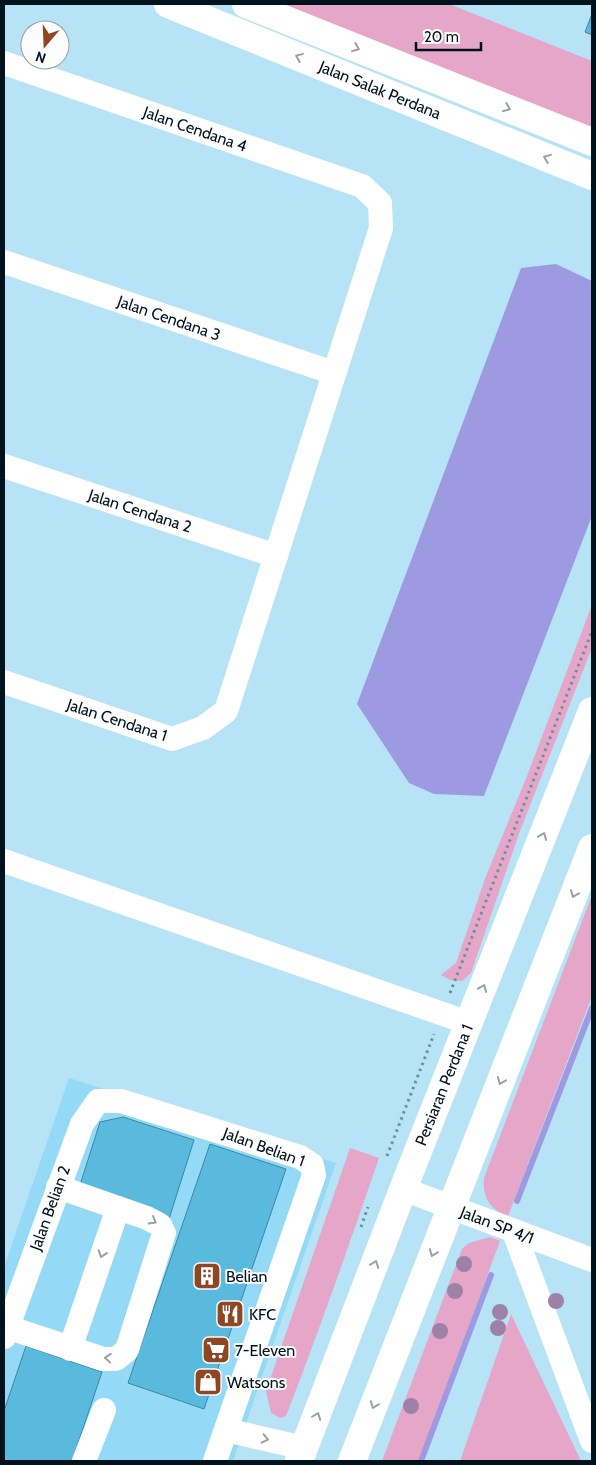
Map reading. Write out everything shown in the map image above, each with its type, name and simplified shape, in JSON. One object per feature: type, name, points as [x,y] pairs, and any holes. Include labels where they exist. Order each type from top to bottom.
[{"type":"street","name":"Jalan Salak Perdana","points":[[168,4],[592,176]]},
{"type":"street","name":"Jalan Salak Perdana","points":[[246,4],[592,142]]},
{"type":"street","name":"Jalan Cendana 4","points":[[4,63],[362,186],[380,203],[381,228],[334,374]]},
{"type":"street","name":"Jalan Cendana 3","points":[[4,262],[334,374]]},
{"type":"street","points":[[276,556],[334,374]]},
{"type":"street","name":"Jalan Cendana 2","points":[[4,466],[276,556]]},
{"type":"street","name":"Jalan Cendana 1","points":[[4,682],[172,740],[203,728],[226,711],[276,556]]},
{"type":"street","name":"Persiaran Perdana 1","points":[[302,1455],[403,1189],[592,711]]},
{"type":"street","points":[[352,1461],[592,848]]},
{"type":"street","points":[[4,861],[469,1023]]},
{"type":"street","name":"Jalan Belian 2","points":[[6,1332],[82,1124],[98,1101],[117,1100]]},
{"type":"street","name":"Jalan Belian 1","points":[[117,1100],[300,1157],[312,1165],[314,1175],[216,1461]]},
{"type":"street","points":[[6,1332],[103,1359],[116,1359],[127,1350],[164,1233],[160,1225],[153,1221],[58,1186]]},
{"type":"street","name":"Jalan SP 4/1","points":[[403,1189],[592,1260]]},
{"type":"street","points":[[70,1349],[118,1208]]},
{"type":"street","points":[[514,1232],[592,1441]]},
{"type":"street","points":[[84,1461],[104,1410]]},
{"type":"street","points":[[226,1430],[302,1455]]},
{"type":"shaded area","points":[[275,4],[449,4],[592,61],[592,130]]},
{"type":"shaded area","points":[[556,264],[592,281],[592,516],[484,796],[434,794],[409,783],[357,704],[521,268]]},
{"type":"shaded area","points":[[592,605],[592,648],[520,831],[471,973],[462,981],[450,980],[441,975],[456,963],[486,876],[527,776]]},
{"type":"shaded area","points":[[592,895],[592,996],[508,1216],[496,1210],[488,1202],[484,1191],[484,1178]]},
{"type":"shaded area","name":"Belian","points":[[69,1078],[336,1163],[233,1461],[4,1461],[4,1267]]},
{"type":"shaded area","points":[[350,1148],[379,1158],[334,1288],[286,1416],[280,1418],[271,1413],[266,1391]]},
{"type":"shaded area","points":[[490,1237],[500,1241],[419,1461],[382,1461],[462,1249],[469,1243]]},
{"type":"shaded area","points":[[511,1314],[581,1461],[460,1461]]},
{"type":"building","points":[[592,14],[592,35],[585,32]]},
{"type":"building","points":[[123,1117],[194,1140],[169,1219],[80,1185],[100,1122]]},
{"type":"building","name":"Belian","points":[[210,1144],[286,1169],[204,1409],[128,1383]]},
{"type":"building","points":[[26,1346],[102,1372],[72,1461],[4,1461],[4,1411]]},
{"type":"waterway","points":[[517,1201],[592,1008]]},
{"type":"waterway","points":[[421,1461],[491,1275]]},
{"type":"place","name":"Belian","points":[[207,1276]]},
{"type":"place","name":"KFC","points":[[230,1314]]},
{"type":"place","name":"7-Eleven","points":[[216,1350]]},
{"type":"place","name":"Watsons","points":[[208,1382]]}]
